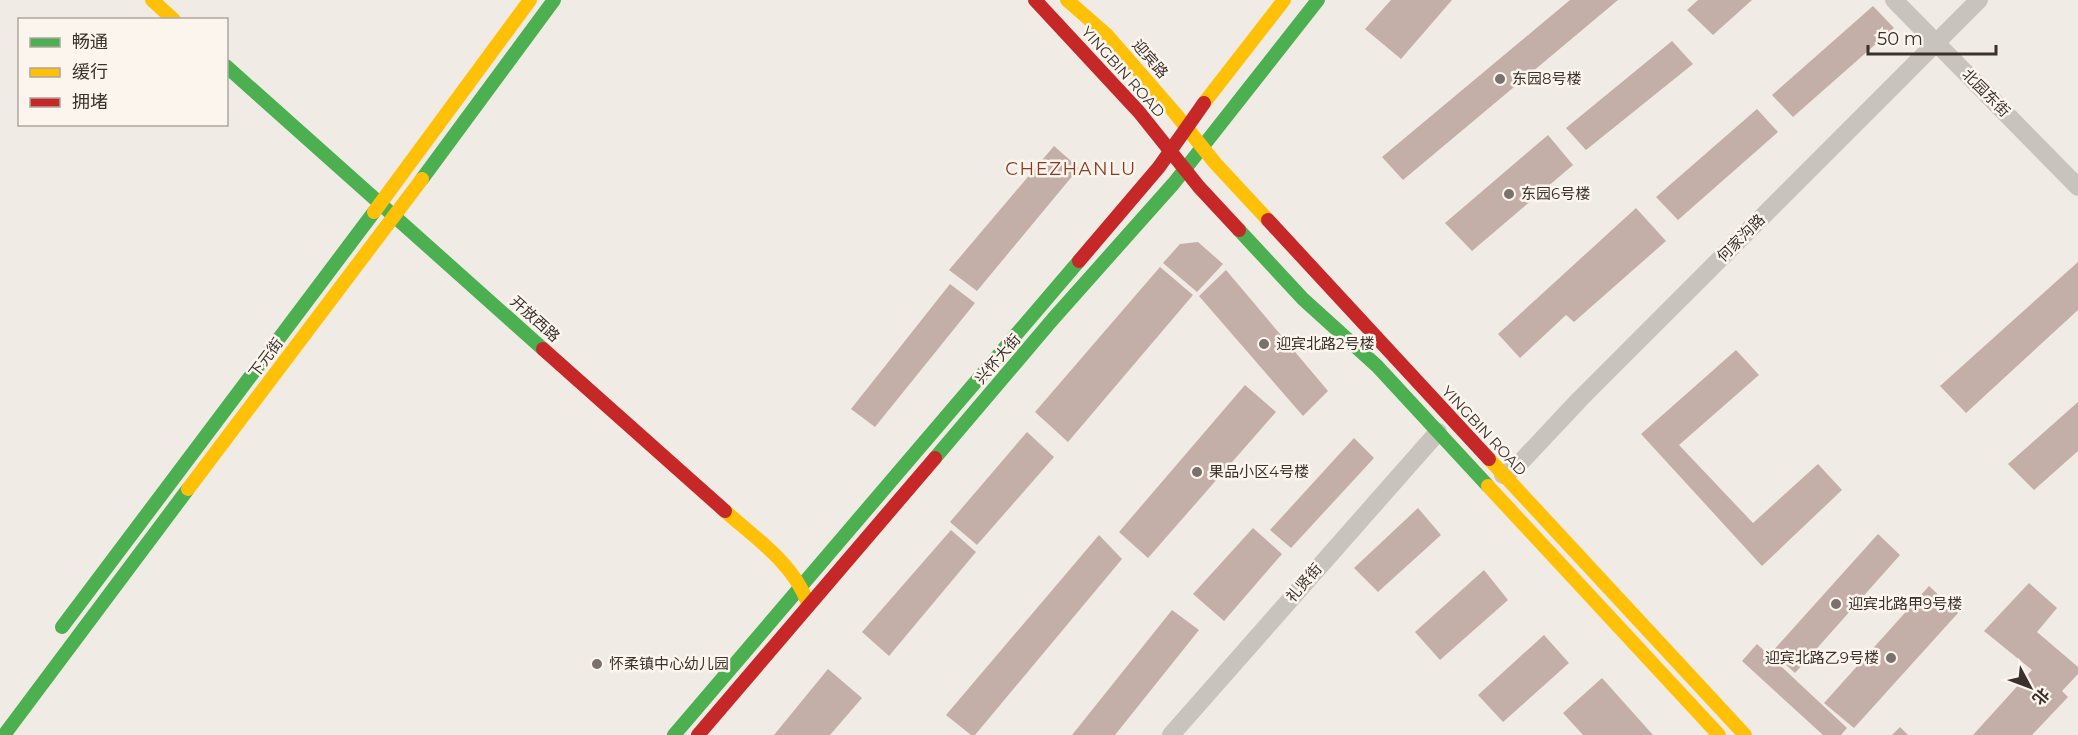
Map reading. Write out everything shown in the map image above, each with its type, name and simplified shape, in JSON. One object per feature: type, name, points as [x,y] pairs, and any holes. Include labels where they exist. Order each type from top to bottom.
[{"type":"main road","points":[[152,0],[172,18]]},
{"type":"main road","name":"下元街","points":[[51,642],[530,0]]},
{"type":"main road","name":"下元街","points":[[7,731],[554,0]]},
{"type":"main road","name":"YINGBIN ROAD","points":[[1035,0],[1139,112],[1185,168]]},
{"type":"main road","name":"迎宾路","points":[[1067,0],[1107,35],[1202,147]]},
{"type":"main road","name":"兴怀大街","points":[[674,735],[1159,167],[1284,0]]},
{"type":"main road","name":"兴怀大街","points":[[698,735],[1185,168],[1318,0]]},
{"type":"main road","name":"开放西路","points":[[228,68],[789,568],[801,585],[809,605]]},
{"type":"main road","name":"YINGBIN ROAD","points":[[1202,147],[1745,735]]},
{"type":"main road","points":[[1185,168],[1199,187],[1303,299],[1377,366],[1719,735]]},
{"type":"street","name":"北园东街","points":[[1894,0],[2078,187]]},
{"type":"street","name":"何家沟路","points":[[1503,475],[1517,465],[1978,0]]},
{"type":"street","name":"礼贤街","points":[[1171,735],[1438,432]]},
{"type":"building","points":[[1391,0],[1452,0],[1401,59],[1365,29]]},
{"type":"building","name":"东园8号楼","points":[[1570,0],[1618,0],[1403,180],[1382,157]]},
{"type":"building","points":[[1698,0],[1752,0],[1713,35],[1687,10]]},
{"type":"building","points":[[1873,6],[1894,28],[1793,117],[1772,95]]},
{"type":"building","points":[[1672,41],[1693,64],[1586,150],[1566,128]]},
{"type":"building","points":[[1757,109],[1778,132],[1678,220],[1656,197]]},
{"type":"building","name":"东园6号楼","points":[[1548,135],[1573,165],[1472,251],[1445,223]]},
{"type":"building","points":[[1054,146],[1079,168],[977,291],[949,270]]},
{"type":"building","points":[[1636,208],[1666,241],[1574,322],[1566,315],[1520,358],[1498,334]]},
{"type":"building","points":[[1198,242],[1223,264],[1197,292],[1163,263],[1180,244]]},
{"type":"building","points":[[2078,262],[2078,310],[1966,413],[1940,386]]},
{"type":"building","points":[[1160,267],[1193,295],[1068,442],[1035,412]]},
{"type":"building","name":"迎宾北路2号楼","points":[[1226,270],[1328,391],[1303,416],[1199,296]]},
{"type":"building","points":[[950,284],[975,303],[875,427],[851,409]]},
{"type":"building","points":[[1736,350],[1759,375],[1679,445],[1753,523],[1818,464],[1842,490],[1762,566],[1641,434]]},
{"type":"building","name":"果品小区4号楼","points":[[1245,385],[1276,412],[1148,558],[1119,532]]},
{"type":"building","points":[[2078,402],[2078,451],[2034,490],[2008,464]]},
{"type":"building","points":[[1027,432],[1054,457],[977,545],[950,522]]},
{"type":"building","points":[[1354,438],[1374,458],[1291,548],[1270,530]]},
{"type":"building","points":[[1418,508],[1441,535],[1378,592],[1354,568]]},
{"type":"building","points":[[1253,528],[1282,554],[1224,621],[1193,594]]},
{"type":"building","points":[[951,530],[976,552],[889,656],[862,632]]},
{"type":"building","name":"迎宾北路甲9号楼","points":[[1878,534],[1900,555],[1795,673],[1772,652]]},
{"type":"building","points":[[1099,535],[1122,559],[975,735],[971,735],[946,715]]},
{"type":"building","points":[[1484,570],[1508,600],[1440,660],[1415,632]]},
{"type":"building","points":[[2029,583],[2057,608],[2037,632],[2078,667],[2078,674],[2062,691],[2068,697],[2032,735],[1973,735],[2032,670],[1984,631]]},
{"type":"building","name":"迎宾北路乙9号楼","points":[[1929,586],[1958,613],[1854,728],[1824,703]]},
{"type":"building","points":[[1172,610],[1199,630],[1115,735],[1072,735]]},
{"type":"building","points":[[1544,635],[1569,663],[1503,722],[1478,695]]},
{"type":"building","points":[[1757,644],[1847,728],[1841,735],[1823,735],[1742,661]]},
{"type":"building","points":[[828,669],[862,698],[830,735],[774,735]]},
{"type":"building","points":[[1602,678],[1653,735],[1583,735],[1563,713]]},
{"type":"building","points":[[1900,727],[1908,735],[1892,735]]},
{"type":"traffic: fast","points":[[422,179],[554,0]]},
{"type":"traffic: fast","points":[[935,458],[1053,319],[1174,183],[1318,0]]},
{"type":"traffic: fast","points":[[228,68],[543,349]]},
{"type":"traffic: fast","points":[[62,627],[374,212]]},
{"type":"traffic: fast","points":[[1239,230],[1303,299],[1377,366],[1488,486]]},
{"type":"traffic: fast","points":[[674,735],[1079,261]]},
{"type":"traffic: fast","points":[[4,735],[188,489]]},
{"type":"traffic: slow","points":[[152,0],[172,18]]},
{"type":"traffic: slow","points":[[374,212],[530,0]]},
{"type":"traffic: slow","points":[[1067,0],[1107,35],[1215,163],[1268,220]]},
{"type":"traffic: slow","points":[[1204,103],[1284,0]]},
{"type":"traffic: slow","points":[[188,489],[422,179]]},
{"type":"traffic: slow","points":[[1489,459],[1745,735]]},
{"type":"traffic: slow","points":[[1488,486],[1719,735]]},
{"type":"traffic: slow","points":[[725,511],[782,563],[792,574],[807,601]]},
{"type":"traffic: jam","points":[[1035,0],[1139,112],[1199,187],[1239,230]]},
{"type":"traffic: jam","points":[[1079,261],[1159,167],[1204,103]]},
{"type":"traffic: jam","points":[[1268,220],[1489,459]]},
{"type":"traffic: jam","points":[[543,349],[725,511]]},
{"type":"traffic: jam","points":[[698,735],[935,458]]},
{"type":"place","name":"东园8号楼","points":[[1500,79]]},
{"type":"place","name":"东园6号楼","points":[[1509,194]]},
{"type":"place","name":"迎宾北路2号楼","points":[[1264,344]]},
{"type":"place","name":"果品小区4号楼","points":[[1197,472]]},
{"type":"place","name":"迎宾北路甲9号楼","points":[[1836,604]]},
{"type":"place","name":"迎宾北路乙9号楼","points":[[1891,658]]},
{"type":"place","name":"怀柔镇中心幼儿园","points":[[597,664]]},
{"type":"district","name":"CHEZHANLU","points":[[1071,169]]}]
